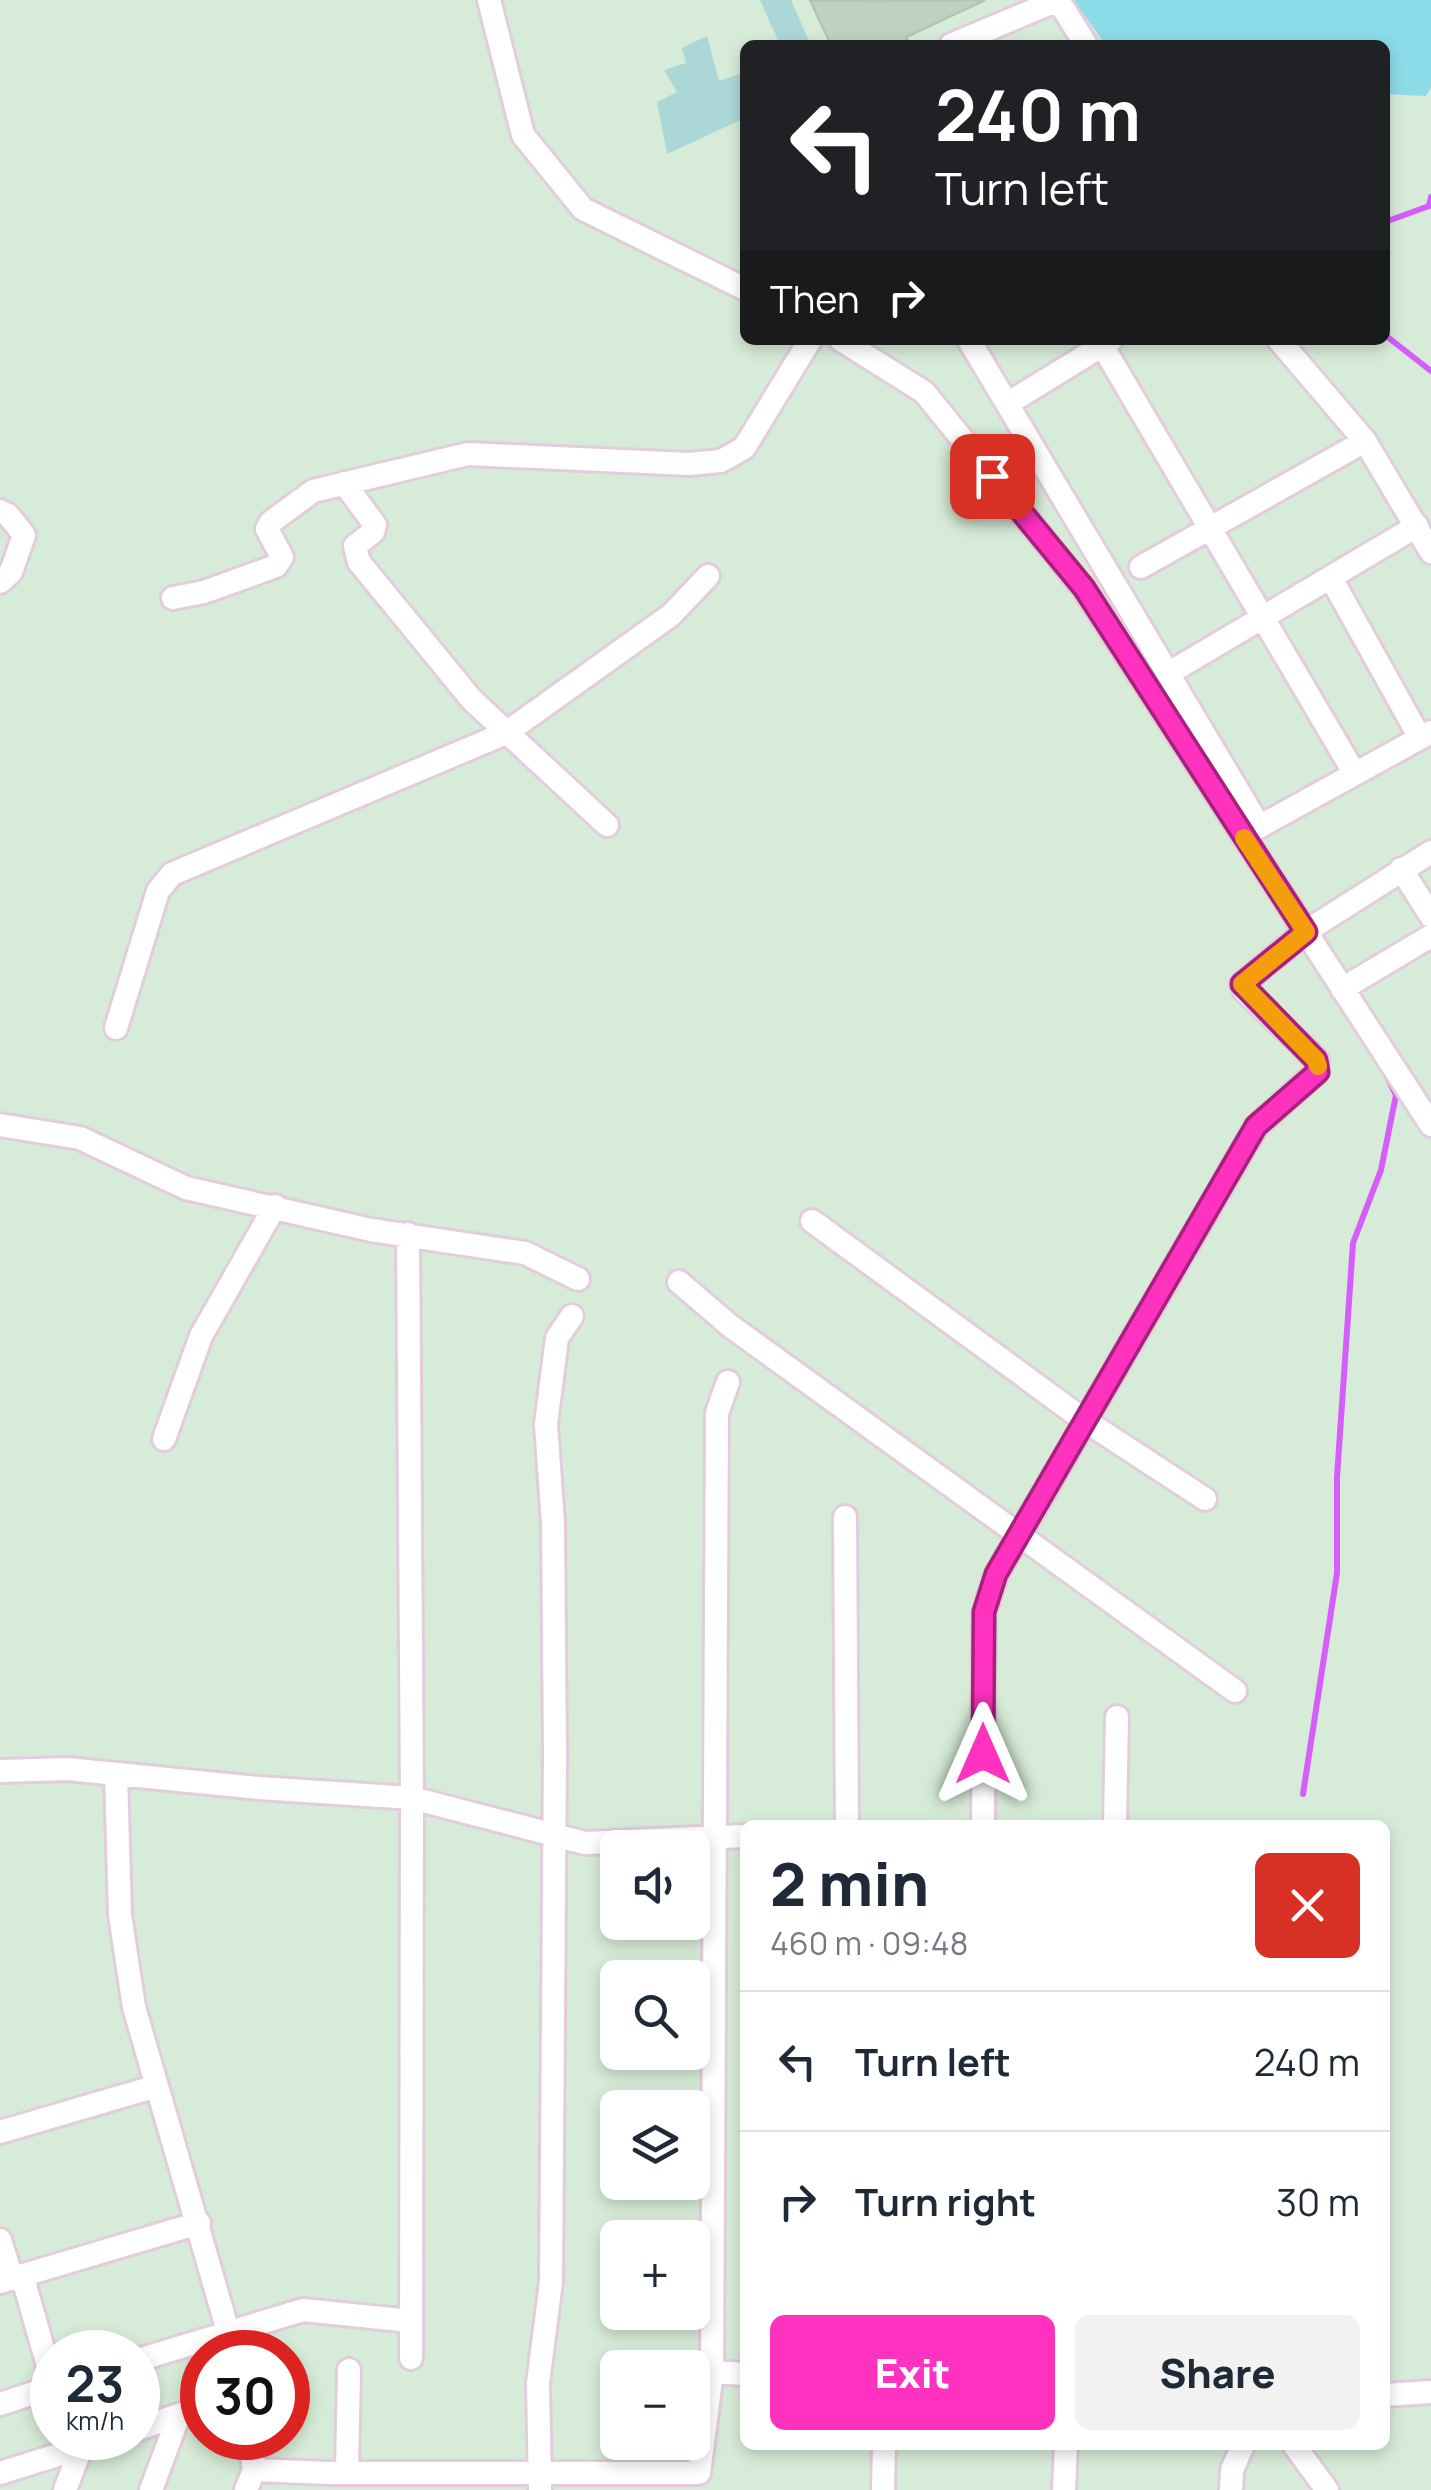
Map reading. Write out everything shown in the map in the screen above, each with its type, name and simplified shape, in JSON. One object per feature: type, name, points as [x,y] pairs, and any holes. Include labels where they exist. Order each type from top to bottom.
[{"type":"street","points":[[489,0],[523,135],[584,209],[740,287]]},
{"type":"street","points":[[962,40],[1053,2],[1063,8],[1083,40]]},
{"type":"street","points":[[172,598],[204,592],[276,566],[282,557],[268,535],[271,522],[313,491],[468,454],[689,464],[720,461],[744,448],[807,345]]},
{"type":"street","points":[[849,345],[924,392],[1084,588],[1251,831]]},
{"type":"street","points":[[972,345],[1169,674],[1306,932],[1431,1124]]},
{"type":"street","points":[[1007,404],[1099,345]]},
{"type":"street","points":[[1106,345],[1354,774]]},
{"type":"street","points":[[1283,345],[1366,442],[1431,552]]},
{"type":"street","points":[[1140,567],[1366,442]]},
{"type":"street","points":[[344,484],[375,525],[373,532],[355,546],[359,562],[472,700],[608,825]]},
{"type":"street","points":[[0,511],[24,535],[12,572],[0,582]]},
{"type":"street","points":[[1169,674],[1417,526]]},
{"type":"street","points":[[116,1028],[158,891],[172,874],[506,733],[671,615],[708,576]]},
{"type":"street","points":[[1251,831],[1426,735],[1332,578]]},
{"type":"street","points":[[983,1820],[984,1612],[996,1574],[1256,1126],[1318,1072],[1316,1060],[1242,984],[1306,932],[1431,852]]},
{"type":"street","points":[[1401,868],[1431,916]]},
{"type":"street","points":[[1342,989],[1431,936]]},
{"type":"street","points":[[0,1126],[80,1138],[186,1188],[371,1230],[525,1253],[578,1279]]},
{"type":"street","points":[[164,1439],[201,1336],[275,1206]]},
{"type":"street","points":[[812,1221],[1084,1420],[1205,1500]]},
{"type":"street","points":[[408,1234],[411,2358]]},
{"type":"street","points":[[679,1282],[729,1325],[1234,1690]]},
{"type":"street","points":[[540,2481],[538,2383],[551,2282],[554,1835],[553,1524],[546,1424],[557,1338],[572,1316]]},
{"type":"street","points":[[250,2480],[700,2481],[712,2372],[717,1413],[728,1382]]},
{"type":"street","points":[[845,1517],[846,1820]]},
{"type":"street","points":[[1115,1820],[1117,1717]]},
{"type":"street","points":[[0,1770],[67,1770],[412,1798],[585,1842],[740,1836]]},
{"type":"street","points":[[116,1774],[120,1915],[134,2007],[228,2330]]},
{"type":"street","points":[[0,2132],[157,2086]]},
{"type":"street","points":[[12,2278],[198,2224]]},
{"type":"street","points":[[0,2240],[32,2330]]},
{"type":"street","points":[[258,2330],[303,2310],[411,2321]]},
{"type":"street","points":[[334,2478],[349,2370]]},
{"type":"street","points":[[712,2372],[740,2374]]},
{"type":"street","points":[[0,2404],[30,2392]]},
{"type":"street","points":[[1390,2395],[1431,2392]]},
{"type":"street","points":[[160,2421],[179,2415]]},
{"type":"street","points":[[152,2490],[179,2415]]},
{"type":"street","points":[[883,2490],[884,2450]]},
{"type":"street","points":[[1064,2490],[1066,2450]]},
{"type":"street","points":[[1232,2490],[1232,2470],[1241,2450]]},
{"type":"street","points":[[1298,2450],[1327,2490]]},
{"type":"street","points":[[0,2472],[40,2460]]},
{"type":"street","points":[[65,2490],[76,2460]]},
{"type":"shaded area","points":[[760,0],[791,0],[809,40],[778,40]]},
{"type":"shaded area","points":[[1073,0],[1431,0],[1431,87],[1426,96],[1390,94],[1390,40],[1102,40]]},
{"type":"shaded area","points":[[707,36],[719,81],[740,74],[740,120],[667,154],[657,102],[677,92],[664,70],[686,63],[682,48]]},
{"type":"building","points":[[810,0],[985,0],[906,37],[908,40],[829,40]]},
{"type":"waterway","points":[[1390,220],[1429,206],[1431,197]]},
{"type":"waterway","points":[[1390,339],[1431,371]]},
{"type":"waterway","points":[[1303,1794],[1337,1573],[1337,1477],[1353,1243],[1381,1170],[1396,1095],[1385,1073]]},
{"type":"slow traffic","points":[[1244,838],[1306,932],[1242,984],[1318,1066]]},
{"type":"route","points":[[983,1754],[984,1612],[996,1574],[1256,1126],[1318,1072],[1316,1060],[1242,984],[1306,932],[1084,588],[992,476]]}]
